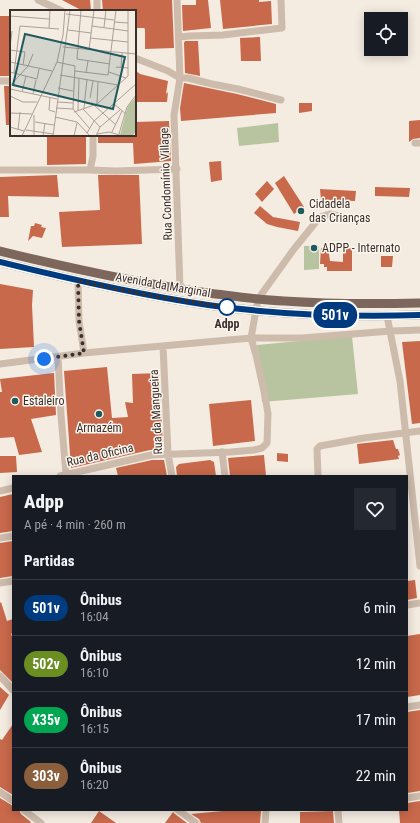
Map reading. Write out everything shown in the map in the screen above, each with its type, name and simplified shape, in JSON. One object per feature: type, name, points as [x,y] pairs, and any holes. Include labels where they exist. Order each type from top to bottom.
[{"type":"main road","name":"Avenida da Marginal","points":[[0,251],[83,270],[180,289],[258,299],[284,302],[420,303]]},
{"type":"main road","name":"Avenida da Marginal","points":[[0,262],[78,281],[182,301],[257,310],[321,315],[420,315]]},
{"type":"street","points":[[38,0],[60,10]]},
{"type":"street","name":"Rua Condomínio Village","points":[[177,0],[180,78],[174,115],[180,289]]},
{"type":"street","points":[[179,37],[223,35],[282,28],[281,0]]},
{"type":"street","points":[[136,58],[168,71],[180,78],[188,78],[281,100]]},
{"type":"street","points":[[90,170],[93,156],[93,136]]},
{"type":"street","points":[[0,170],[116,171],[177,169]]},
{"type":"street","points":[[251,338],[258,299],[294,249],[320,217],[330,214],[353,220]]},
{"type":"street","points":[[78,281],[79,321],[84,353]]},
{"type":"street","points":[[387,316],[400,380],[418,525],[420,566]]},
{"type":"street","points":[[0,364],[84,353],[251,338],[302,338],[420,330]]},
{"type":"street","name":"Rua da Oficina","points":[[63,475],[151,455],[258,449],[266,445],[268,443],[268,414],[251,338]]},
{"type":"street","name":"Rua da Mangueira","points":[[163,346],[168,454],[172,475]]},
{"type":"street","points":[[58,357],[63,475]]},
{"type":"street","points":[[318,475],[317,449],[320,446],[364,438],[420,431]]},
{"type":"street","points":[[222,452],[225,475]]},
{"type":"street","points":[[0,491],[12,488]]},
{"type":"street","points":[[0,538],[12,536]]},
{"type":"street","points":[[0,583],[12,581]]},
{"type":"street","points":[[408,605],[420,603]]},
{"type":"street","points":[[0,676],[12,687]]},
{"type":"street","points":[[408,706],[420,705]]},
{"type":"street","points":[[0,792],[12,801]]},
{"type":"street","points":[[408,798],[420,796]]},
{"type":"street","points":[[25,811],[39,822]]},
{"type":"street","points":[[179,811],[194,822]]},
{"type":"street","points":[[191,811],[194,822]]},
{"type":"street","points":[[265,823],[266,811]]},
{"type":"street","points":[[338,811],[339,823]]},
{"type":"green space","points":[[278,123],[279,142],[239,146],[237,128]]},
{"type":"green space","points":[[304,246],[319,246],[319,269],[304,270]]},
{"type":"green space","points":[[352,336],[358,394],[262,402],[257,345]]},
{"type":"building","points":[[62,0],[90,0],[91,10],[81,10]]},
{"type":"building","points":[[102,0],[172,0],[174,48],[145,49],[145,29],[136,28],[136,10],[103,10]]},
{"type":"building","points":[[196,0],[208,0],[211,28],[183,31],[182,5],[196,5]]},
{"type":"building","points":[[220,0],[259,0],[259,2],[271,1],[272,24],[223,29]]},
{"type":"building","points":[[0,16],[9,16],[10,76],[0,76]]},
{"type":"building","points":[[260,37],[261,61],[241,61],[240,38]]},
{"type":"building","points":[[185,41],[198,41],[200,76],[185,73]]},
{"type":"building","points":[[136,71],[140,74],[168,81],[166,94],[168,92],[167,102],[136,102]]},
{"type":"building","points":[[184,83],[276,104],[276,113],[181,121],[180,108]]},
{"type":"building","points":[[4,86],[10,86],[10,125],[6,125]]},
{"type":"building","points":[[299,103],[312,103],[312,111],[299,113]]},
{"type":"building","points":[[420,120],[420,138],[413,139],[409,142],[409,121]]},
{"type":"building","points":[[169,121],[171,161],[134,164],[133,143],[98,143],[98,136],[136,136],[136,122]]},
{"type":"building","points":[[47,136],[86,136],[86,164],[47,165]]},
{"type":"building","points":[[221,161],[222,180],[211,182],[209,162]]},
{"type":"building","points":[[57,175],[59,197],[8,196],[9,217],[0,217],[0,177]]},
{"type":"building","points":[[98,175],[139,175],[142,244],[62,247],[59,212],[100,210]]},
{"type":"building","points":[[284,176],[304,207],[294,214],[275,183]]},
{"type":"building","points":[[267,181],[274,189],[262,202],[255,194]]},
{"type":"building","points":[[375,187],[410,188],[409,197],[375,196]]},
{"type":"building","points":[[320,189],[356,191],[355,201],[321,200]]},
{"type":"building","points":[[260,206],[273,217],[300,222],[298,231],[267,224],[254,213]]},
{"type":"building","points":[[35,223],[46,228],[42,238],[33,236],[28,241],[31,226],[34,226]]},
{"type":"building","points":[[321,248],[328,248],[330,261],[343,262],[343,249],[352,248],[352,271],[327,271],[327,267],[324,267],[324,264],[320,264]]},
{"type":"building","points":[[381,256],[393,256],[392,267],[381,267]]},
{"type":"building","points":[[0,284],[33,290],[32,305],[34,347],[0,349]]},
{"type":"building","points":[[420,341],[420,423],[412,424],[402,342]]},
{"type":"building","points":[[107,367],[112,418],[128,417],[125,402],[133,403],[132,374],[159,373],[163,445],[158,450],[150,450],[71,468],[64,371]]},
{"type":"building","points":[[54,373],[56,415],[31,419],[42,452],[19,455],[14,437],[0,438],[0,392],[2,392],[0,379]]},
{"type":"building","points":[[251,400],[255,441],[213,446],[209,404]]},
{"type":"building","points":[[393,440],[400,455],[398,456],[399,459],[359,464],[357,444]]},
{"type":"building","points":[[277,453],[288,454],[288,462],[277,461]]},
{"type":"building","points":[[264,455],[266,475],[230,475],[228,458]]},
{"type":"building","points":[[0,456],[16,456],[17,472],[0,473]]},
{"type":"building","points":[[152,460],[164,460],[167,475],[118,475],[116,468]]},
{"type":"building","points":[[210,460],[214,462],[216,475],[177,475],[176,467],[179,464]]},
{"type":"building","points":[[12,494],[12,531],[0,533],[0,497]]},
{"type":"building","points":[[12,541],[12,576],[0,578],[0,543]]},
{"type":"building","points":[[415,580],[417,598],[408,600],[408,581]]},
{"type":"building","points":[[1,602],[7,621],[12,619],[12,682],[0,670]]},
{"type":"building","points":[[420,634],[420,695],[408,697],[408,636]]},
{"type":"building","points":[[0,687],[9,695],[0,710]]},
{"type":"building","points":[[420,710],[420,791],[408,793],[408,712]]},
{"type":"building","points":[[12,725],[12,794],[0,787],[0,739],[2,740]]},
{"type":"building","points":[[0,798],[12,805],[12,811],[20,811],[31,822],[30,823],[0,823]]},
{"type":"building","points":[[420,801],[420,823],[400,823],[399,811],[408,811],[408,803]]},
{"type":"building","points":[[99,811],[116,823],[91,823]]},
{"type":"building","points":[[222,811],[261,811],[260,823],[201,823],[199,819],[191,814]]},
{"type":"building","points":[[333,811],[334,823],[300,823],[300,812]]},
{"type":"building","points":[[173,812],[175,814],[187,823],[165,823]]},
{"type":"bus line","name":"501v","points":[[0,262],[97,285],[209,305],[321,315],[420,315]]},
{"type":"place","name":"Cidadela das Crianças","points":[[301,211]]},
{"type":"place","name":"ADPP - Internato","points":[[314,248]]},
{"type":"place","name":"Adpp","points":[[227,307]]},
{"type":"place","name":"Estaleiro","points":[[15,401]]},
{"type":"place","name":"Armazém","points":[[99,414]]},
{"type":"route","points":[[44,359],[84,353],[79,321],[78,281],[147,295],[227,307]]}]
